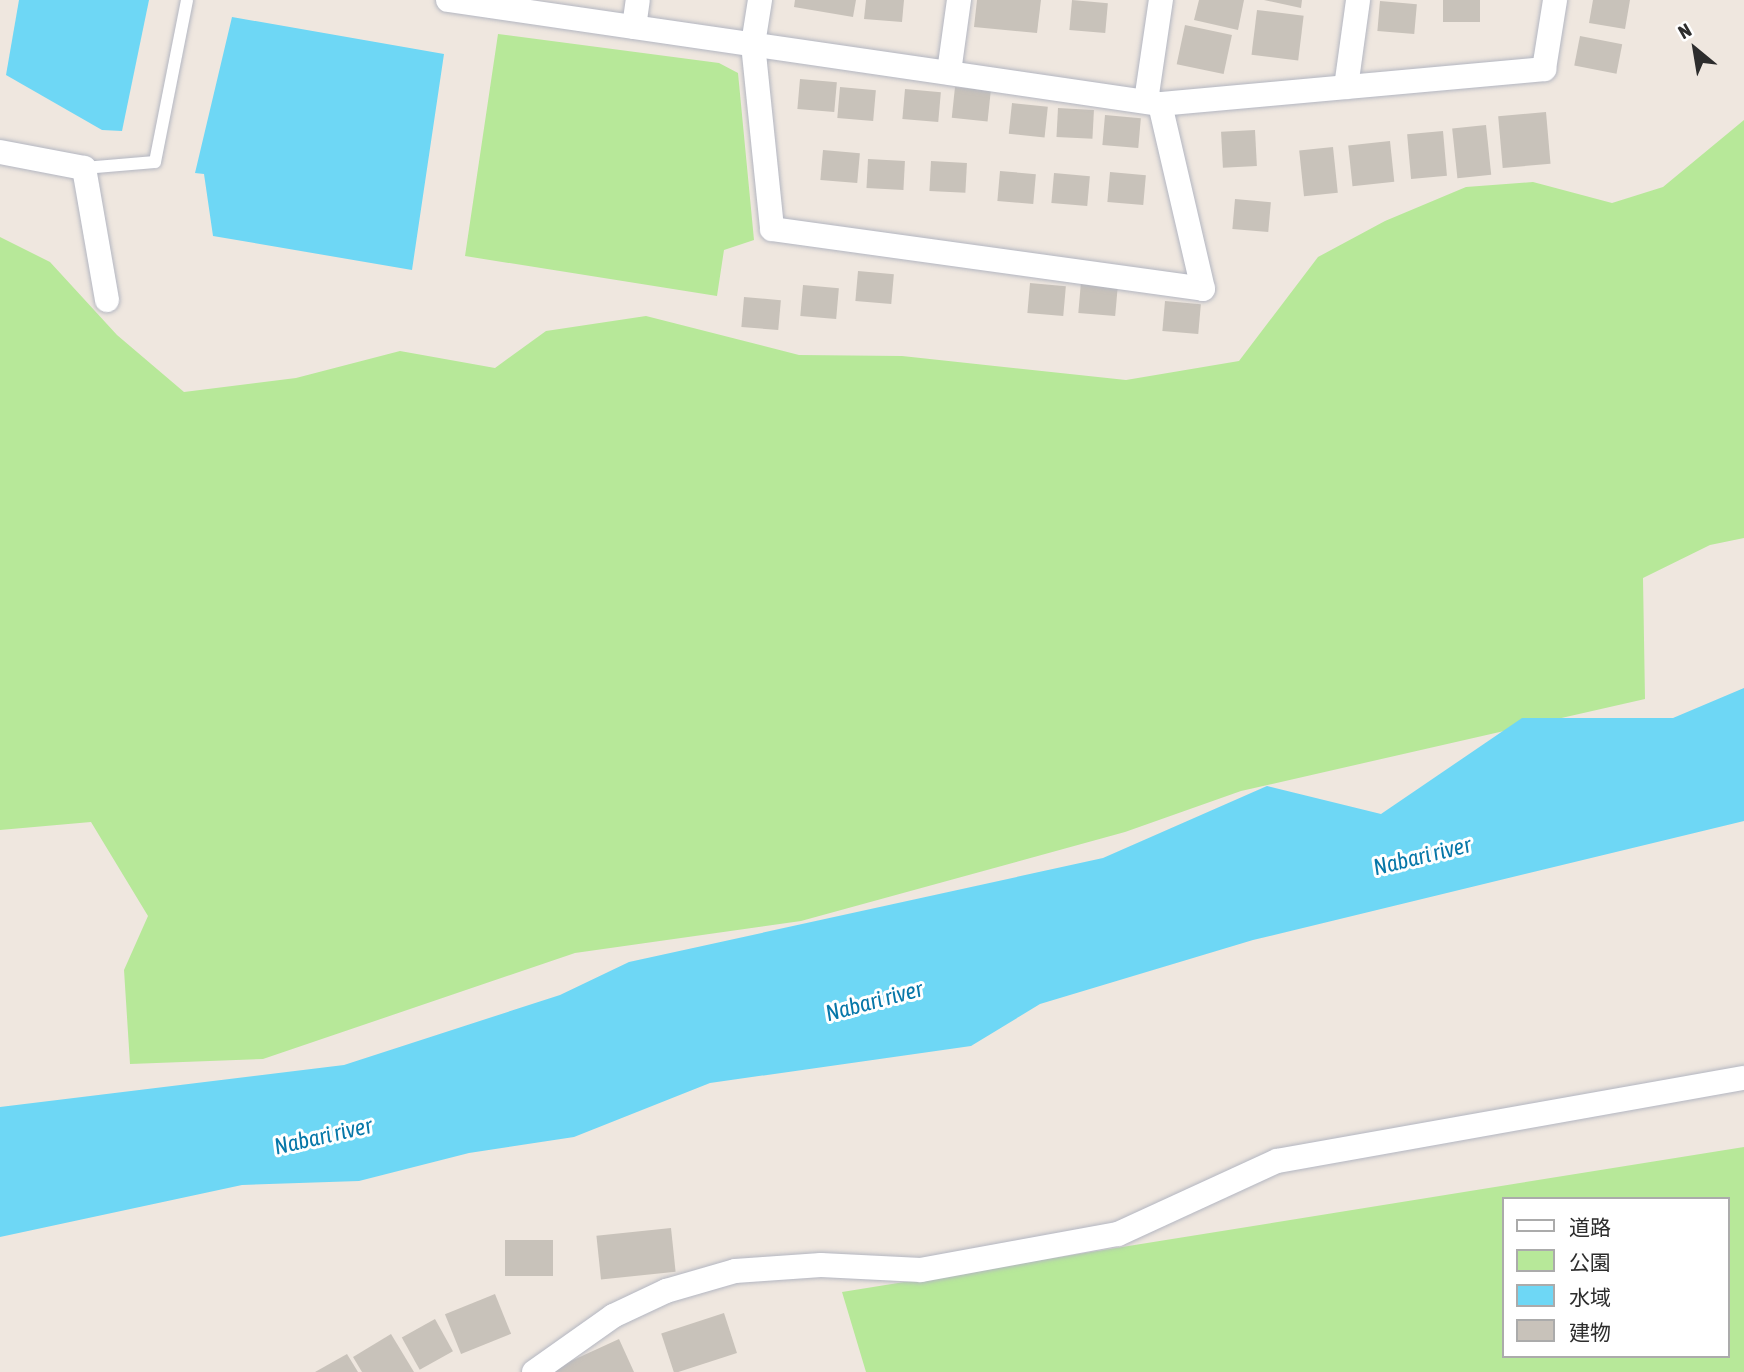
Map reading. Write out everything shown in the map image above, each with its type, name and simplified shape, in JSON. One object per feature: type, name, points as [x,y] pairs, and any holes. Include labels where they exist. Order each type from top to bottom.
[{"type":"street","points":[[448,0],[517,5],[634,27],[1153,102],[1544,69],[1555,0]]},
{"type":"street","points":[[634,27],[638,0]]},
{"type":"street","points":[[760,0],[753,44],[772,229],[1203,289],[1153,102],[1161,0]]},
{"type":"street","points":[[949,72],[959,0]]},
{"type":"street","points":[[1346,87],[1358,0]]},
{"type":"street","points":[[0,152],[84,168],[107,300]]},
{"type":"street","points":[[534,1372],[624,1311],[666,1291],[735,1271],[821,1265],[921,1270],[1118,1234],[1277,1161],[1744,1079]]},
{"type":"lane","points":[[84,168],[155,162],[187,0]]},
{"type":"green space","points":[[498,34],[719,63],[738,73],[754,240],[724,250],[717,296],[465,256]]},
{"type":"green space","points":[[1744,120],[1744,538],[1710,545],[1643,578],[1645,699],[1241,791],[1125,832],[801,921],[575,953],[263,1059],[130,1064],[124,970],[148,916],[91,822],[0,830],[0,237],[50,262],[117,335],[184,392],[296,378],[400,351],[495,368],[546,331],[646,316],[799,355],[902,356],[1126,380],[1239,361],[1318,257],[1385,221],[1466,187],[1533,182],[1612,203],[1663,187]]},
{"type":"green space","points":[[1744,1147],[1744,1372],[866,1372],[842,1292]]},
{"type":"water","points":[[19,0],[149,0],[122,131],[102,130],[6,75]]},
{"type":"water","points":[[232,17],[444,54],[412,270],[213,236],[204,174],[195,173]]},
{"type":"water","name":"Nabari river","points":[[1744,688],[1744,821],[1253,940],[1040,1004],[971,1046],[710,1083],[574,1137],[469,1153],[359,1181],[242,1185],[0,1237],[0,1107],[344,1065],[560,995],[629,962],[1103,858],[1267,786],[1381,814],[1522,718],[1673,718]]},
{"type":"building","points":[[795,0],[856,0],[853,17],[794,7]]},
{"type":"building","points":[[866,0],[904,0],[902,22],[864,19]]},
{"type":"building","points":[[977,0],[1041,0],[1037,33],[974,27]]},
{"type":"building","points":[[1072,0],[1108,3],[1105,33],[1069,30]]},
{"type":"building","points":[[1199,0],[1244,0],[1238,30],[1194,20]]},
{"type":"building","points":[[1264,0],[1302,0],[1301,8]]},
{"type":"building","points":[[1443,0],[1480,0],[1480,22],[1443,22]]},
{"type":"building","points":[[1593,0],[1630,0],[1625,29],[1589,23]]},
{"type":"building","points":[[1380,1],[1417,4],[1414,34],[1377,31]]},
{"type":"building","points":[[1257,10],[1304,16],[1298,60],[1252,55]]},
{"type":"building","points":[[1185,25],[1232,35],[1224,74],[1177,64]]},
{"type":"building","points":[[1580,36],[1622,44],[1616,74],[1574,65]]},
{"type":"building","points":[[800,79],[837,82],[834,112],[797,109]]},
{"type":"building","points":[[840,87],[876,90],[873,121],[837,118]]},
{"type":"building","points":[[955,87],[991,91],[988,122],[952,118]]},
{"type":"building","points":[[905,89],[941,92],[938,122],[902,119]]},
{"type":"building","points":[[1012,103],[1048,107],[1045,138],[1009,134]]},
{"type":"building","points":[[1058,108],[1094,110],[1092,139],[1056,137]]},
{"type":"building","points":[[1546,112],[1551,164],[1503,168],[1498,116]]},
{"type":"building","points":[[1105,115],[1141,118],[1138,148],[1102,145]]},
{"type":"building","points":[[1486,125],[1491,175],[1457,178],[1452,129]]},
{"type":"building","points":[[1255,130],[1257,166],[1223,168],[1221,132]]},
{"type":"building","points":[[1443,131],[1447,176],[1411,179],[1407,134]]},
{"type":"building","points":[[1390,141],[1394,182],[1353,186],[1348,145]]},
{"type":"building","points":[[1333,147],[1338,193],[1304,196],[1299,151]]},
{"type":"building","points":[[823,150],[860,153],[857,183],[820,180]]},
{"type":"building","points":[[868,159],[905,161],[903,190],[866,188]]},
{"type":"building","points":[[931,161],[967,163],[965,193],[929,191]]},
{"type":"building","points":[[1000,171],[1036,174],[1033,204],[997,201]]},
{"type":"building","points":[[1110,172],[1146,175],[1143,205],[1107,202]]},
{"type":"building","points":[[1054,173],[1090,176],[1087,206],[1051,203]]},
{"type":"building","points":[[1235,199],[1271,202],[1268,232],[1232,229]]},
{"type":"building","points":[[858,271],[894,274],[891,304],[855,301]]},
{"type":"building","points":[[1081,282],[1118,285],[1115,316],[1078,313]]},
{"type":"building","points":[[1030,283],[1066,286],[1063,316],[1027,313]]},
{"type":"building","points":[[803,285],[839,288],[836,319],[800,316]]},
{"type":"building","points":[[744,297],[781,300],[778,330],[741,327]]},
{"type":"building","points":[[1165,301],[1201,304],[1198,334],[1162,331]]},
{"type":"building","points":[[671,1228],[676,1272],[601,1280],[596,1236]]},
{"type":"building","points":[[505,1240],[553,1240],[553,1276],[505,1276]]},
{"type":"building","points":[[495,1294],[511,1334],[461,1354],[445,1314]]},
{"type":"building","points":[[724,1313],[737,1353],[674,1372],[661,1333]]},
{"type":"building","points":[[435,1319],[453,1351],[420,1370],[402,1337]]},
{"type":"building","points":[[391,1334],[414,1372],[362,1372],[353,1357]]},
{"type":"building","points":[[619,1339],[634,1372],[547,1372]]},
{"type":"building","points":[[347,1354],[358,1372],[315,1372]]}]
